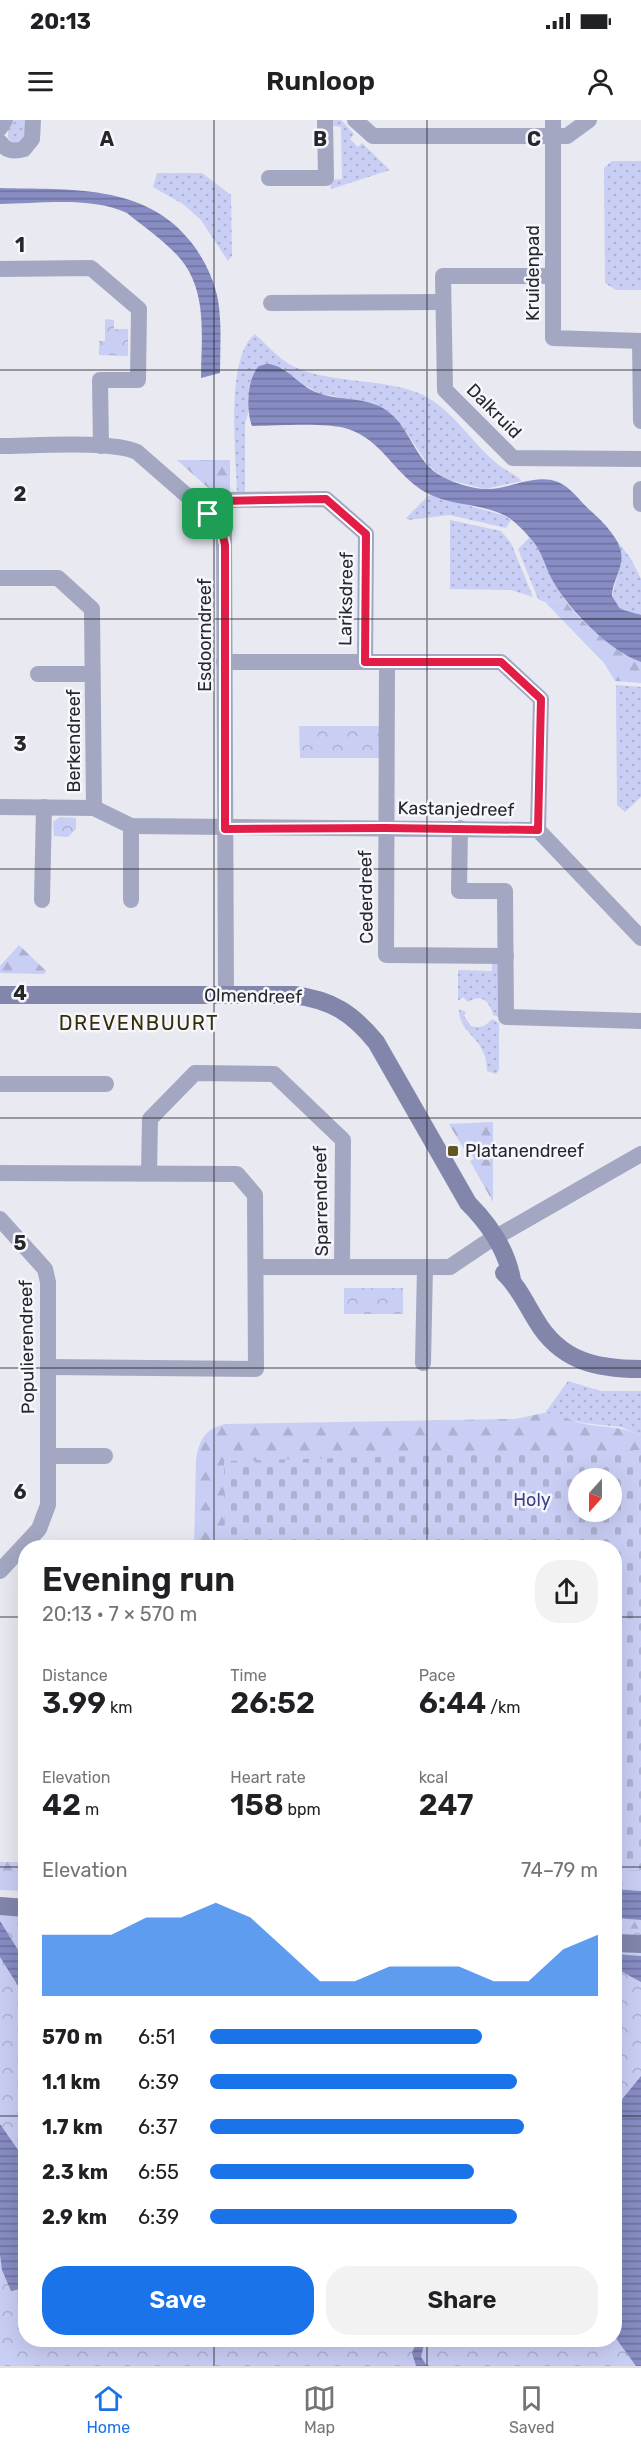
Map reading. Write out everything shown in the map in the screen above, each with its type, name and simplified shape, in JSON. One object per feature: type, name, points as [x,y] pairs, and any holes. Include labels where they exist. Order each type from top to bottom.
[{"type":"street","points":[[0,128],[5,120]]},
{"type":"street","points":[[0,142],[13,151],[24,149],[32,139],[33,120]]},
{"type":"street","points":[[269,178],[326,178],[325,120]]},
{"type":"street","points":[[355,120],[373,136],[552,128],[567,136],[589,120]]},
{"type":"street","name":"Kruidenpad","points":[[552,128],[553,338],[641,340]]},
{"type":"street","points":[[0,268],[91,268],[139,309],[138,380],[100,380],[101,446]]},
{"type":"street","name":"Dalkruid","points":[[553,276],[443,276],[445,390],[513,458],[641,459]]},
{"type":"street","points":[[271,303],[442,302]]},
{"type":"street","points":[[641,340],[641,421]]},
{"type":"street","name":"Esdoorndreef","points":[[0,446],[124,447],[137,452],[221,527],[224,539],[226,995]]},
{"type":"street","points":[[641,489],[641,504]]},
{"type":"street","name":"Lariksdreef","points":[[208,514],[221,501],[326,499],[366,534],[365,662]]},
{"type":"street","name":"Berkendreef","points":[[0,578],[58,578],[92,609],[93,807]]},
{"type":"street","name":"Lariksdreef","points":[[224,662],[501,662],[541,699],[538,830]]},
{"type":"street","points":[[385,828],[387,662]]},
{"type":"street","name":"Berkendreef","points":[[38,674],[92,674]]},
{"type":"street","name":"Berkendreef","points":[[0,807],[93,807],[131,826],[225,829]]},
{"type":"street","name":"Berkendreef","points":[[42,900],[44,807]]},
{"type":"street","points":[[131,826],[131,900]]},
{"type":"street","name":"Cederdreef","points":[[385,828],[386,955],[506,956]]},
{"type":"street","points":[[460,828],[459,891],[505,891],[506,1017],[641,1021]]},
{"type":"street","name":"Kastanjedreef","points":[[225,829],[538,830],[641,938]]},
{"type":"street","name":"Olmendreef","points":[[0,995],[294,995],[313,998],[344,1011],[361,1024],[376,1042],[468,1203],[483,1218],[489,1241],[509,1262],[512,1280],[541,1329],[565,1352],[596,1366],[612,1369],[641,1369]]},
{"type":"street","name":"Sparrendreef","points":[[149,1173],[150,1119],[195,1073],[274,1074],[343,1140],[342,1266]]},
{"type":"street","points":[[0,1083],[106,1084]]},
{"type":"street","points":[[257,1267],[450,1267],[489,1241],[641,1154]]},
{"type":"street","points":[[0,1173],[237,1174],[255,1195],[256,1369],[48,1367]]},
{"type":"street","name":"Populierendreef","points":[[0,1219],[45,1269],[48,1282],[48,1505],[33,1540]]},
{"type":"street","points":[[423,1363],[425,1267]]},
{"type":"street","points":[[48,1456],[105,1456]]},
{"type":"street","name":"Populierendreef","points":[[0,1571],[18,1555]]},
{"type":"street","points":[[0,1906],[18,1907]]},
{"type":"street","points":[[622,1943],[641,1944]]},
{"type":"green space","points":[[14,120],[29,120],[22,142],[18,144],[8,138],[8,125]]},
{"type":"green space","points":[[330,120],[341,120],[354,134],[350,139],[358,147],[362,143],[390,170],[331,189],[330,180],[342,179],[341,127],[330,125]]},
{"type":"green space","points":[[612,161],[641,161],[641,290],[616,290],[605,283],[604,168]]},
{"type":"green space","points":[[157,173],[202,173],[231,195],[232,256],[228,261],[201,220],[183,204],[153,187]]},
{"type":"green space","points":[[105,319],[114,320],[114,329],[128,329],[128,356],[99,355],[99,341],[105,341]]},
{"type":"green space","points":[[255,334],[283,360],[302,370],[393,386],[423,395],[434,401],[490,458],[522,481],[485,489],[446,479],[429,466],[402,426],[374,403],[320,394],[304,385],[283,368],[256,369],[245,423],[245,492],[237,492],[234,432],[236,384],[239,363],[246,346]]},
{"type":"green space","points":[[177,460],[230,460],[230,493],[214,493]]},
{"type":"green space","points":[[429,495],[503,515],[511,520],[506,528],[450,515],[408,520],[406,518]]},
{"type":"green space","points":[[450,520],[501,531],[511,543],[533,597],[511,590],[450,589]]},
{"type":"green space","points":[[612,534],[631,559],[641,579],[641,615],[618,608],[614,602],[614,587],[621,556]]},
{"type":"green space","points":[[530,537],[565,600],[545,602],[538,599],[518,549]]},
{"type":"green space","points":[[565,600],[599,636],[641,662],[641,683],[615,681],[604,663],[545,602]]},
{"type":"green space","points":[[616,685],[641,687],[641,797],[625,812],[617,805]]},
{"type":"green space","points":[[299,726],[382,726],[382,758],[300,758]]},
{"type":"green space","points":[[60,817],[76,818],[76,829],[68,837],[54,836],[53,822]]},
{"type":"green space","points":[[19,945],[46,971],[44,974],[0,973],[0,966]]},
{"type":"green space","points":[[499,960],[499,1017],[493,1015],[490,1006],[481,998],[468,1002],[463,997],[458,1001],[458,970],[492,971],[492,961]]},
{"type":"green space","points":[[459,1009],[466,1012],[464,1016],[471,1026],[483,1026],[492,1019],[499,1023],[499,1070],[496,1074],[487,1071],[483,1050],[463,1025]]},
{"type":"green space","points":[[493,1122],[493,1202],[470,1161],[474,1159],[468,1147],[464,1149],[449,1124]]},
{"type":"green space","points":[[344,1288],[403,1288],[403,1314],[344,1314]]},
{"type":"green space","points":[[568,1381],[601,1391],[641,1391],[641,1435],[621,1427],[584,1423],[545,1413]]},
{"type":"green space","points":[[544,1413],[554,1414],[585,1424],[641,1435],[641,1468],[262,1472],[238,1540],[194,1540],[197,1453],[204,1436],[212,1429],[225,1424],[515,1419]]},
{"type":"green space","name":"Holy","points":[[641,1450],[641,1870],[622,1870],[622,1540],[225,1540],[224,1461]]},
{"type":"green space","points":[[622,1856],[641,1856],[641,1891],[622,1890]]},
{"type":"green space","points":[[0,1862],[18,1862],[18,1891],[0,1890]]},
{"type":"green space","points":[[0,1898],[18,1899],[18,2347],[622,2347],[622,1928],[641,1929],[641,2366],[0,2366]]},
{"type":"green space","points":[[622,1919],[641,1920],[641,1936],[622,1935]]},
{"type":"shaded area","points":[[0,188],[78,190],[104,194],[151,209],[172,223],[196,249],[214,284],[220,318],[220,373],[201,378],[202,330],[199,298],[187,268],[177,255],[159,239],[127,213],[113,208],[97,204],[64,202],[0,204]]},
{"type":"shaded area","points":[[267,364],[281,368],[318,393],[365,401],[383,408],[398,421],[430,468],[455,482],[474,488],[495,489],[540,479],[558,482],[567,488],[605,525],[619,546],[621,564],[612,596],[620,609],[641,615],[641,662],[629,657],[604,640],[581,618],[554,583],[535,544],[508,517],[484,508],[434,497],[405,477],[370,441],[348,429],[315,425],[252,426],[248,404],[250,386],[255,371],[259,366]]},
{"type":"shaded area","points":[[622,1890],[641,1891],[641,1920],[622,1919]]},
{"type":"shaded area","points":[[0,1921],[18,1950],[18,1986],[0,1957]]},
{"type":"shaded area","points":[[622,1955],[641,1956],[641,1982],[622,1972]]},
{"type":"shaded area","points":[[641,2076],[641,2366],[636,2366],[622,2347],[622,2099]]},
{"type":"shaded area","points":[[0,2124],[18,2150],[18,2290],[11,2291],[2,2270]]},
{"type":"shaded area","points":[[414,2347],[423,2347],[421,2357],[427,2366],[416,2366],[412,2353]]},
{"type":"place","name":"Platanendreef","points":[[453,1151]]},
{"type":"district","name":"DREVENBUURT","points":[[139,1023]]},
{"type":"route","points":[[326,499],[366,534],[365,662],[501,662],[541,699],[538,830],[225,829],[225,545],[221,527],[208,514],[221,501],[326,499]]}]
